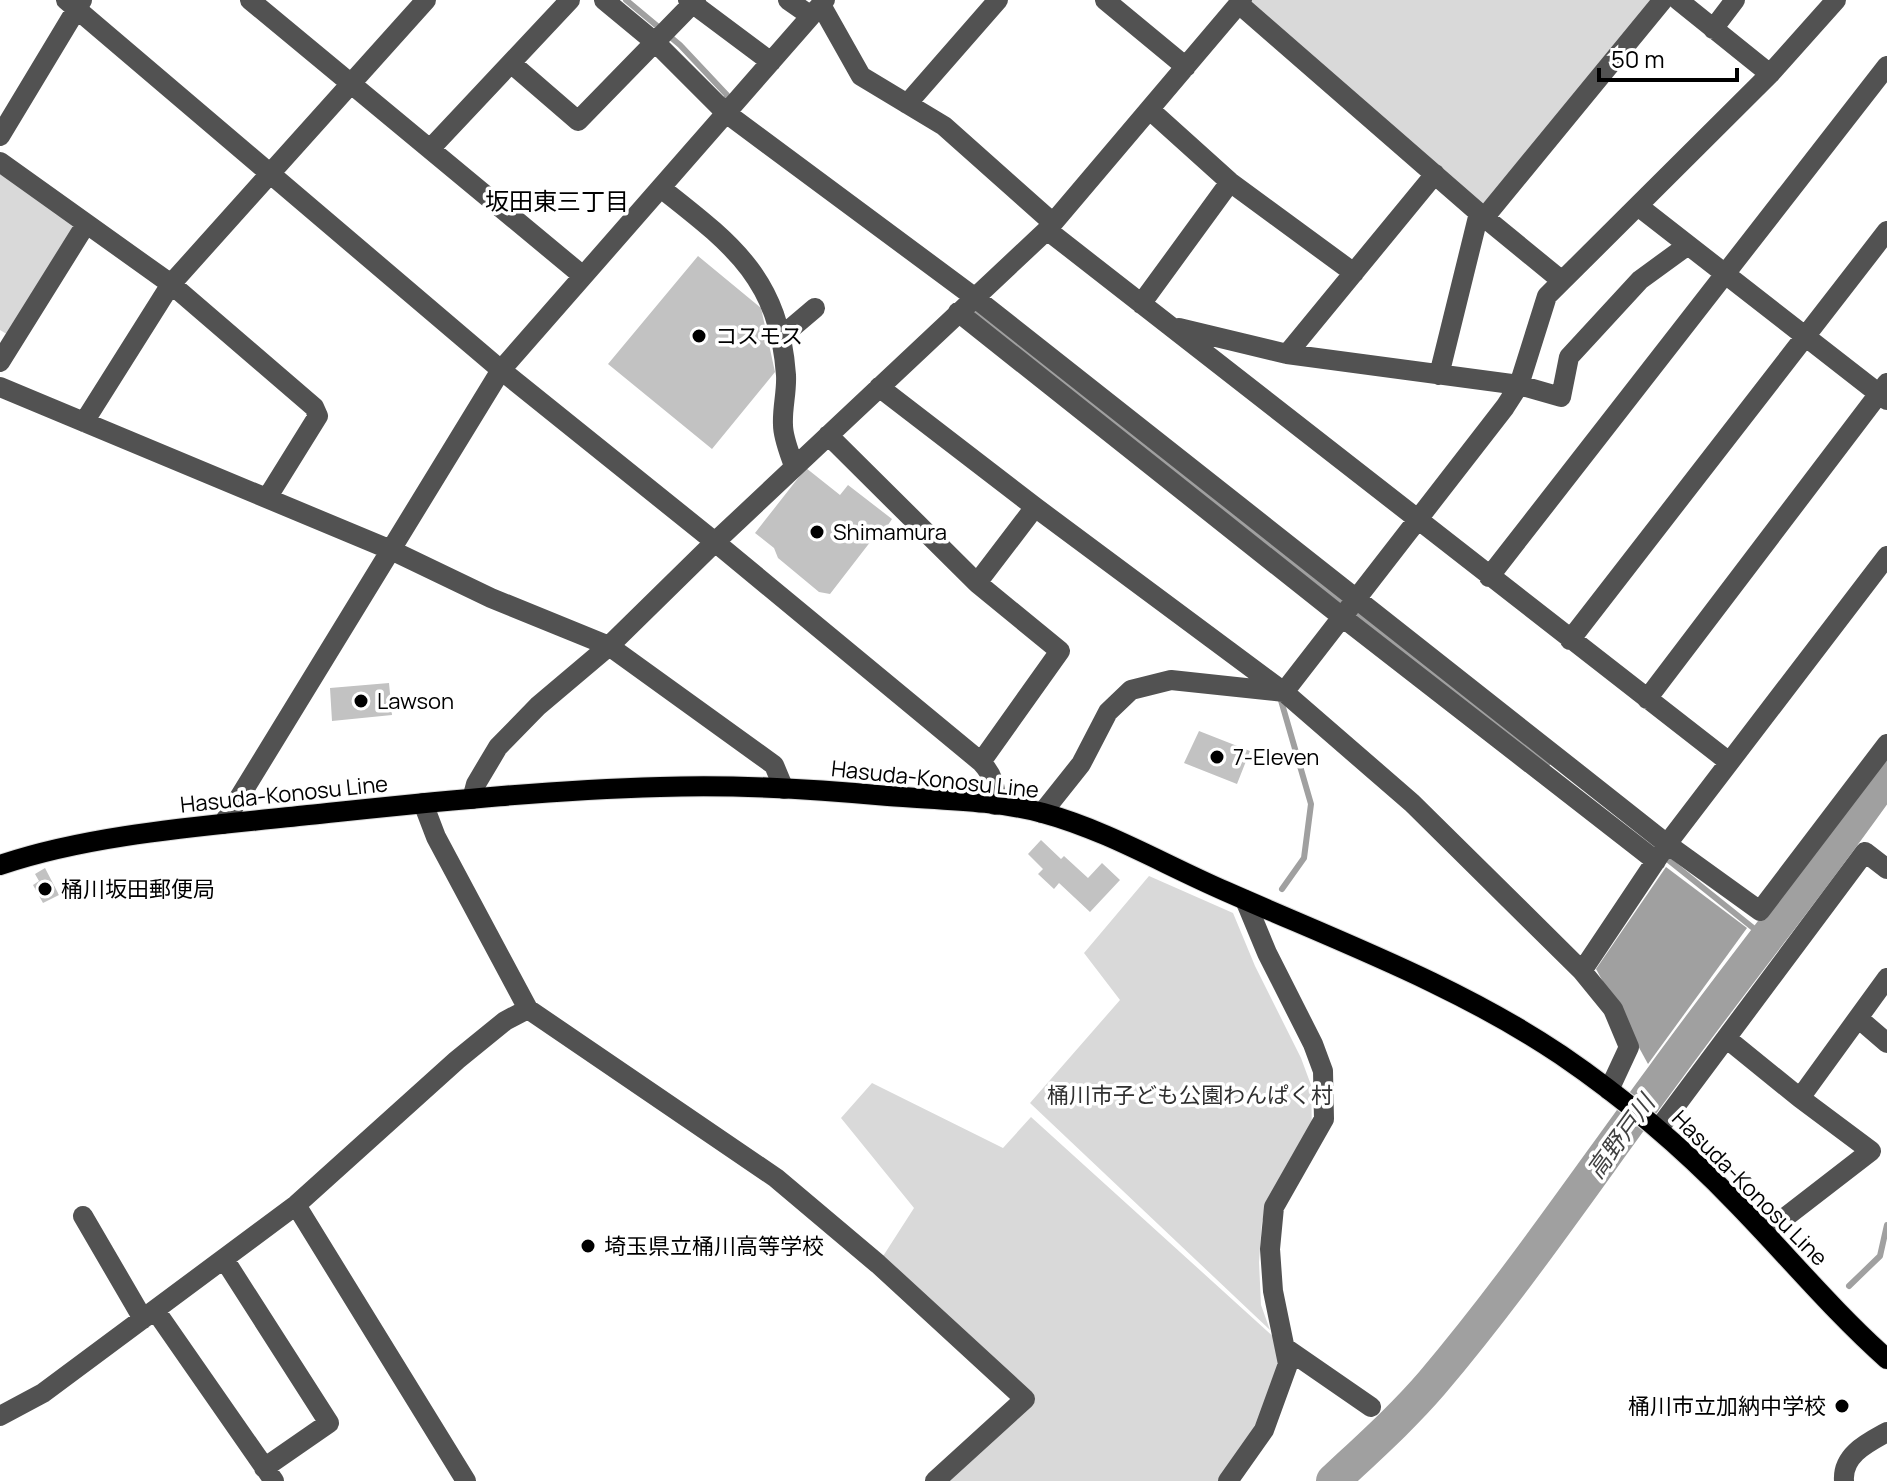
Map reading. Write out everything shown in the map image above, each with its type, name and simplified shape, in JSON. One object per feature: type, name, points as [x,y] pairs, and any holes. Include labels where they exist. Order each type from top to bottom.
[{"type":"main road","name":"Hasuda-Konosu Line","points":[[0,865],[98,842],[223,824],[423,803],[665,786],[784,789],[995,805],[1042,813],[1108,837],[1463,998],[1549,1047],[1659,1128],[1765,1233],[1842,1317],[1887,1359]]},
{"type":"street","points":[[84,422],[171,284],[426,0]]},
{"type":"street","points":[[430,149],[570,0]]},
{"type":"street","points":[[604,0],[656,43],[726,113],[974,297],[1357,598],[1661,852]]},
{"type":"street","points":[[788,0],[819,7],[861,76],[944,126],[1050,227],[1141,304],[1729,762]]},
{"type":"street","points":[[907,104],[998,0]]},
{"type":"street","points":[[1105,0],[1186,67]]},
{"type":"street","points":[[1439,375],[1482,216],[1663,0]]},
{"type":"street","points":[[1678,0],[1770,74]]},
{"type":"street","points":[[1713,29],[1735,0]]},
{"type":"street","points":[[1284,692],[1505,407],[1519,385],[1547,296],[1770,74],[1836,0]]},
{"type":"street","points":[[511,63],[578,121],[693,1],[771,62]]},
{"type":"street","points":[[472,799],[476,784],[498,747],[538,706],[609,646],[794,466],[1050,227],[1240,2],[1482,216],[1562,281]]},
{"type":"street","points":[[0,136],[75,3],[501,370],[981,762],[991,773],[996,787],[995,805]]},
{"type":"street","points":[[264,4],[350,83],[583,276]]},
{"type":"street","points":[[223,824],[501,370],[819,7]]},
{"type":"street","points":[[1489,577],[1887,66]]},
{"type":"street","points":[[1150,110],[1230,182],[1354,273]]},
{"type":"street","points":[[0,162],[171,284],[314,407],[318,416],[267,498]]},
{"type":"street","points":[[1287,354],[1435,174]]},
{"type":"street","points":[[1141,304],[1230,182]]},
{"type":"street","points":[[661,188],[718,232],[750,266],[771,307],[782,336],[787,380],[783,426],[794,466]]},
{"type":"street","points":[[1638,206],[1805,336],[1884,392],[1647,699]]},
{"type":"street","points":[[0,362],[86,224]]},
{"type":"street","points":[[1570,640],[1887,231]]},
{"type":"street","points":[[1172,326],[1287,354],[1519,385],[1561,397],[1569,357],[1640,280],[1688,245]]},
{"type":"street","points":[[782,336],[815,308]]},
{"type":"street","points":[[958,312],[1342,617],[1661,852],[1760,911],[1887,744]]},
{"type":"street","points":[[0,387],[391,550],[491,598],[609,646],[774,765],[784,789]]},
{"type":"street","points":[[879,387],[1284,692],[1412,803],[1582,971],[1613,1009],[1629,1047],[1609,1090]]},
{"type":"street","points":[[828,435],[977,583],[1060,651],[981,762]]},
{"type":"street","points":[[977,583],[1035,507]]},
{"type":"street","points":[[1582,971],[1661,852],[1887,556]]},
{"type":"street","points":[[1870,578],[1887,591]]},
{"type":"street","points":[[1042,813],[1081,764],[1108,712],[1131,690],[1171,680],[1284,692]]},
{"type":"street","points":[[423,803],[436,837],[528,1009],[776,1178],[878,1264],[1025,1399],[935,1481]]},
{"type":"street","points":[[1659,1128],[1865,852],[1887,869]]},
{"type":"street","points":[[1228,1481],[1264,1430],[1288,1364],[1273,1291],[1270,1249],[1274,1207],[1324,1119],[1323,1071],[1245,900]]},
{"type":"street","points":[[1800,1098],[1887,978]]},
{"type":"street","points":[[0,1416],[43,1393],[296,1205],[457,1060],[505,1021],[528,1009]]},
{"type":"street","points":[[1858,1018],[1887,1043]]},
{"type":"street","points":[[1726,1038],[1871,1151],[1765,1233]]},
{"type":"street","points":[[296,1205],[466,1481]]},
{"type":"street","points":[[83,1216],[149,1315],[269,1474],[329,1423],[224,1259]]},
{"type":"street","points":[[1287,1349],[1371,1407]]},
{"type":"street","points":[[1844,1481],[1844,1474],[1858,1447],[1887,1432]]},
{"type":"green space","points":[[1242,0],[1663,0],[1484,218]]},
{"type":"green space","points":[[0,162],[86,224],[15,339],[0,330]]},
{"type":"green space","name":"桶川市子ども公園わんぱく村","points":[[1149,876],[1233,913],[1311,1085],[1312,1132],[1262,1221],[1259,1262],[1261,1305],[1270,1330],[1030,1103],[1120,1000],[1084,953]]},
{"type":"green space","points":[[872,1083],[1003,1148],[1031,1117],[1287,1349],[1264,1430],[1228,1481],[933,1481],[1025,1399],[878,1264],[914,1208],[841,1118]]},
{"type":"shaded area","points":[[1666,867],[1747,928],[1648,1064],[1596,969]]},
{"type":"building","name":"コスモス","points":[[698,256],[761,308],[775,372],[712,449],[608,364]]},
{"type":"building","name":"Shimamura","points":[[806,468],[840,495],[848,485],[892,519],[884,531],[881,528],[830,594],[819,592],[778,558],[774,548],[755,533]]},
{"type":"building","name":"Lawson","points":[[389,683],[392,715],[332,721],[330,688]]},
{"type":"building","name":"7-Eleven","points":[[1199,731],[1250,751],[1237,784],[1184,763]]},
{"type":"building","points":[[1041,840],[1088,878],[1102,863],[1120,880],[1090,912],[1059,883],[1054,889],[1038,874],[1043,869],[1028,854]]},
{"type":"building","points":[[45,868],[59,895],[43,903],[33,885],[39,881],[35,874]]},
{"type":"waterway","points":[[626,0],[680,45],[727,95],[725,104]]},
{"type":"waterway","points":[[970,306],[1547,764]]},
{"type":"waterway","points":[[1280,697],[1311,804],[1304,858],[1282,889]]},
{"type":"waterway","name":"高野戸川","points":[[1333,1481],[1421,1396],[1463,1346],[1887,775]]},
{"type":"waterway","points":[[1662,855],[1767,939]]},
{"type":"waterway","points":[[1849,1286],[1880,1256],[1887,1225]]},
{"type":"place","name":"コスモス","points":[[699,336]]},
{"type":"place","name":"Shimamura","points":[[817,532]]},
{"type":"place","name":"Lawson","points":[[361,701]]},
{"type":"place","name":"7-Eleven","points":[[1217,757]]},
{"type":"place","name":"桶川坂田郵便局","points":[[45,889]]},
{"type":"place","name":"埼玉県立桶川高等学校","points":[[588,1246]]},
{"type":"place","name":"桶川市立加納中学校","points":[[1842,1406]]},
{"type":"district","name":"坂田東三丁目","points":[[557,202]]}]
